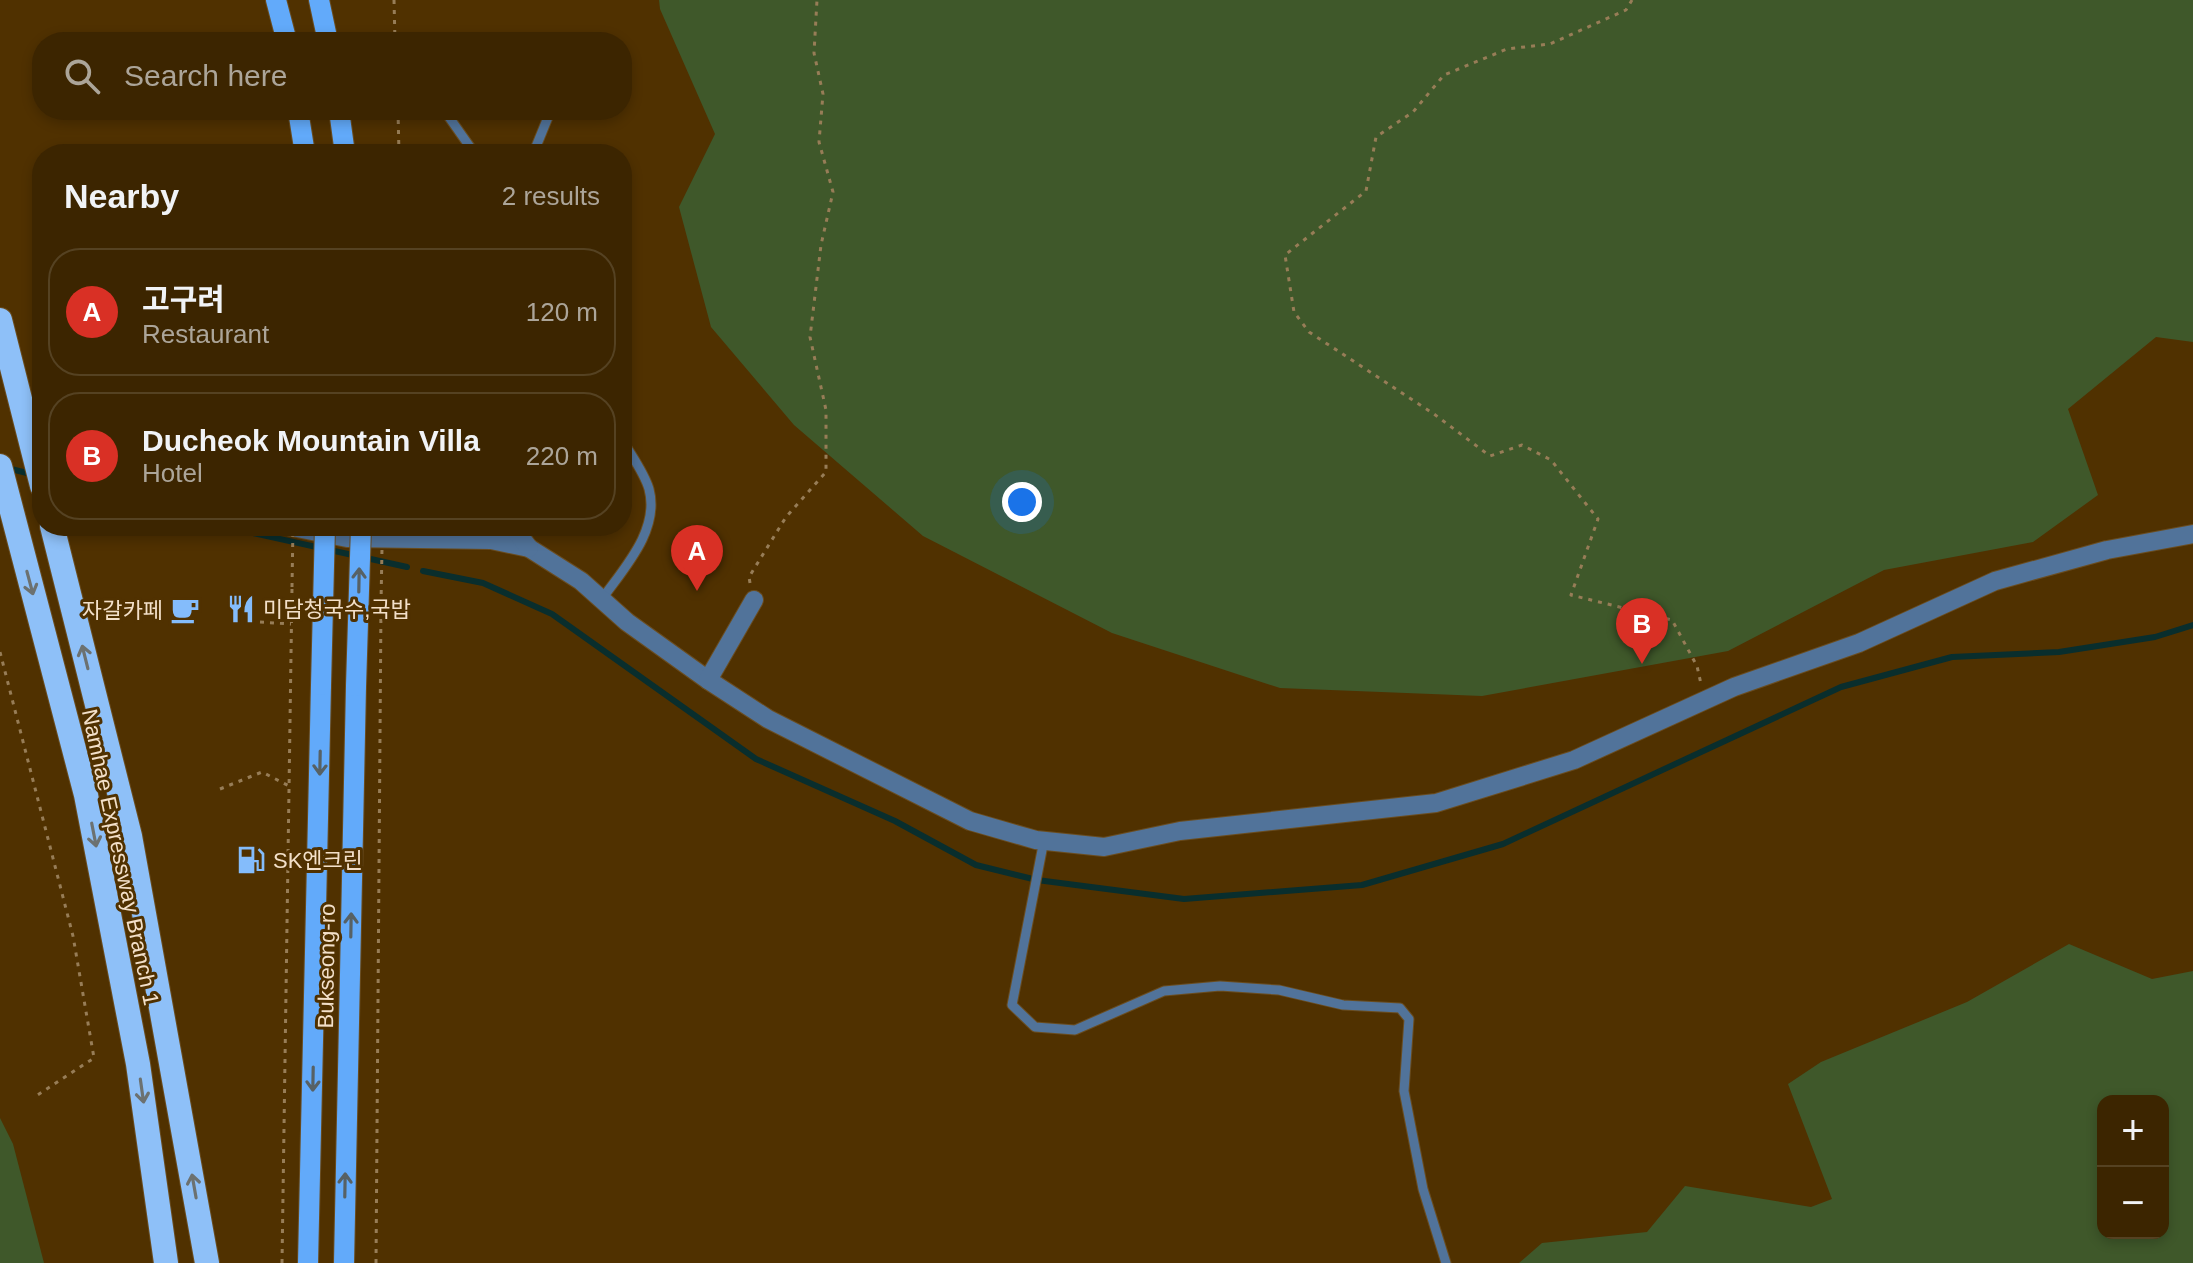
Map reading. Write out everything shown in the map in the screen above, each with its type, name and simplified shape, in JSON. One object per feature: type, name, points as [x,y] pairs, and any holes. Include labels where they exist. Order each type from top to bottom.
[{"type":"highway","points":[[0,320],[32,447]]},
{"type":"highway","name":"Namhae Expressway Branch 1","points":[[0,466],[86,795],[138,1064],[166,1263]]},
{"type":"highway","name":"Namhae Expressway Branch 1","points":[[55,536],[130,836],[207,1263]]},
{"type":"main road","points":[[276,0],[284,32]]},
{"type":"main road","points":[[319,0],[326,32]]},
{"type":"main road","points":[[300,120],[303,144]]},
{"type":"main road","points":[[340,120],[344,144]]},
{"type":"main road","name":"Bukseong-ro","points":[[308,1263],[325,536]]},
{"type":"main road","name":"Bukseong-ro","points":[[344,1263],[361,536]]},
{"type":"street","points":[[520,536],[529,548],[581,581],[708,680],[768,719],[958,816],[1043,847],[1104,847],[1180,831],[1436,803],[1574,760],[1704,699],[1859,643],[1995,581],[2107,550],[2193,534]]},
{"type":"street","points":[[338,536],[491,540],[529,548]]},
{"type":"street","points":[[708,680],[754,600]]},
{"type":"lane","points":[[451,120],[468,144]]},
{"type":"lane","points":[[537,144],[547,120]]},
{"type":"lane","points":[[602,599],[640,543],[651,519],[649,488],[632,457]]},
{"type":"lane","points":[[1043,847],[1012,1005],[1035,1027],[1075,1030],[1164,991],[1220,986],[1279,990],[1343,1005],[1400,1008],[1409,1019],[1404,1091],[1423,1189],[1446,1263]]},
{"type":"path","points":[[394,0],[395,32]]},
{"type":"path","points":[[754,600],[749,577],[786,517],[826,472],[826,410],[810,337],[821,245],[833,192],[819,142],[823,94],[814,53],[817,0]]},
{"type":"path","points":[[1632,0],[1626,10],[1550,44],[1507,49],[1444,75],[1413,112],[1376,137],[1366,191],[1285,255],[1294,312],[1309,332],[1434,414],[1490,456],[1522,445],[1551,460],[1598,519],[1571,595],[1672,620],[1697,666],[1704,699]]},
{"type":"path","points":[[398,120],[399,144]]},
{"type":"path","points":[[282,1263],[290,536]]},
{"type":"path","points":[[376,1263],[382,542]]},
{"type":"path","points":[[260,622],[291,624]]},
{"type":"path","points":[[0,652],[73,936],[94,1058],[36,1096]]},
{"type":"path","points":[[220,789],[262,772],[289,786]]},
{"type":"green space","points":[[659,0],[2193,0],[2193,342],[2156,337],[2068,409],[2098,495],[2033,542],[1884,570],[1728,651],[1482,696],[1280,688],[1112,633],[923,536],[794,425],[711,327],[679,207],[715,134],[660,9]]},
{"type":"green space","points":[[2069,944],[2152,979],[2193,971],[2193,1263],[1519,1263],[1542,1243],[1647,1232],[1685,1186],[1811,1207],[1832,1199],[1788,1084],[1821,1062],[1967,1002]]},
{"type":"green space","points":[[0,1118],[13,1144],[44,1263],[0,1263]]},
{"type":"waterway","points":[[7,468],[31,474]]},
{"type":"waterway","points":[[266,536],[407,567]]},
{"type":"waterway","points":[[423,571],[483,583],[552,614],[756,759],[895,821],[976,865],[1037,880],[1184,899],[1362,885],[1503,844],[1841,687],[1952,657],[2059,652],[2155,637],[2193,625]]},
{"type":"place","name":"고구려","points":[[697,591]]},
{"type":"place","name":"미담청국수,국밥","points":[[241,609]]},
{"type":"place","name":"자갈카페","points":[[185,610]]},
{"type":"place","name":"Ducheok Mountain Villa","points":[[1642,664]]},
{"type":"place","name":"SK엔크린","points":[[251,860]]}]
